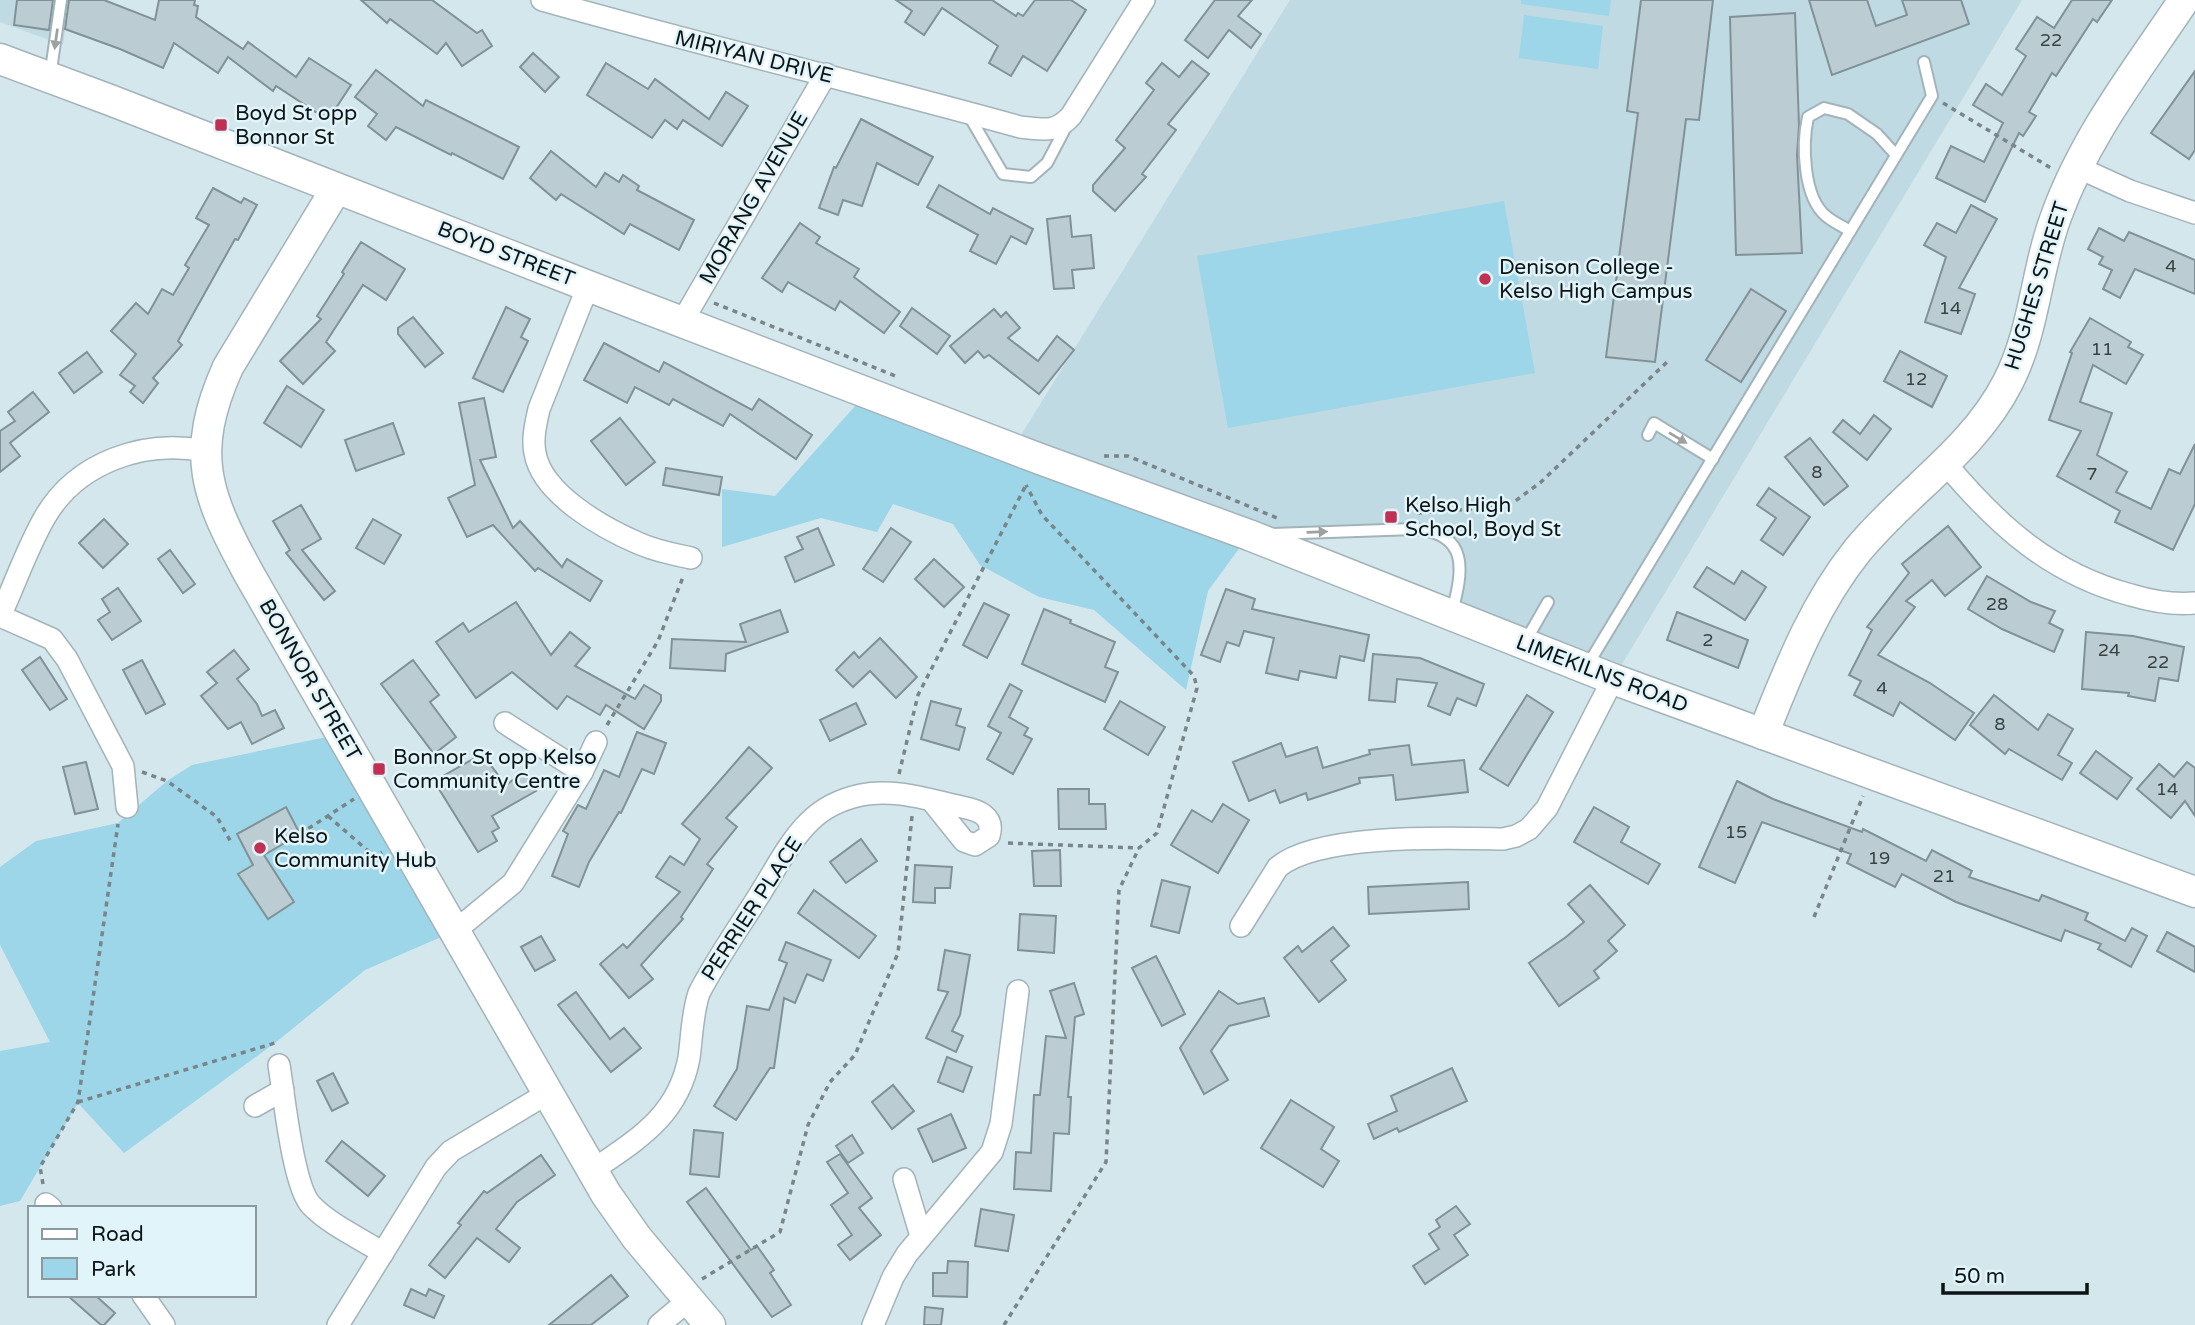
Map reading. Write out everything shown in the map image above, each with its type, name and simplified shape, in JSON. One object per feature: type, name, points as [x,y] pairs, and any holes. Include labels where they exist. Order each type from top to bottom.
[{"type":"main road","name":"HUGHES STREET","points":[[1763,734],[1801,641],[1840,574],[1885,520],[1946,464],[1991,411],[2009,381],[2020,351],[2049,237],[2074,173],[2110,109],[2184,0]]},
{"type":"main road","name":"BOYD STREET","points":[[0,59],[1026,453]]},
{"type":"main road","name":"BONNOR STREET","points":[[336,189],[228,367],[208,425],[205,451],[206,474],[213,502],[232,542],[593,1170],[637,1238],[710,1325]]},
{"type":"main road","name":"LIMEKILNS ROAD","points":[[1026,453],[1249,535],[1599,673],[2195,892]]},
{"type":"street","name":"MIRIYAN DRIVE","points":[[542,0],[1020,127],[1056,129],[1071,116]]},
{"type":"street","points":[[1071,116],[1144,0]]},
{"type":"street","name":"MORANG AVENUE","points":[[682,322],[826,74]]},
{"type":"street","points":[[2074,173],[2195,213]]},
{"type":"street","points":[[588,286],[539,409],[534,429],[535,453],[543,475],[560,495],[611,528],[638,543],[691,558]]},
{"type":"street","points":[[127,807],[123,766],[67,659],[52,639],[0,616],[45,517],[73,484],[101,465],[136,451],[185,447],[205,451]]},
{"type":"street","points":[[1946,464],[1974,498],[2009,531],[2039,555],[2076,576],[2117,592],[2147,599],[2195,603]]},
{"type":"street","points":[[1241,926],[1278,866],[1306,851],[1399,839],[1503,839],[1529,829],[1547,808],[1599,673]]},
{"type":"street","points":[[505,723],[582,772]]},
{"type":"street","points":[[455,931],[513,883],[582,772],[596,742]]},
{"type":"street","name":"PERRIER PLACE","points":[[593,1170],[647,1131],[676,1098],[688,1059],[699,993],[797,837],[810,821],[842,800],[861,795],[913,797],[982,813],[990,824],[989,836]]},
{"type":"street","points":[[873,1325],[893,1277],[907,1254],[992,1152],[1000,1124],[1018,991]]},
{"type":"street","points":[[279,1065],[298,1177],[306,1198],[321,1214],[383,1253]]},
{"type":"street","points":[[255,1106],[284,1090]]},
{"type":"street","points":[[338,1325],[443,1159],[548,1093]]},
{"type":"street","points":[[904,1179],[921,1236]]},
{"type":"street","points":[[659,1325],[686,1295]]},
{"type":"street","points":[[144,1297],[164,1325]]},
{"type":"lane","points":[[50,78],[61,0]]},
{"type":"lane","points":[[1599,673],[1713,458],[1932,96],[1924,62]]},
{"type":"lane","points":[[1850,231],[1825,216],[1811,196],[1804,135],[1808,117],[1825,108],[1848,114],[1877,135],[1896,155]]},
{"type":"lane","points":[[967,112],[1003,174],[1031,177],[1047,163],[1071,116]]},
{"type":"lane","points":[[1648,435],[1654,423],[1713,458]]},
{"type":"lane","points":[[1249,535],[1414,529],[1436,533],[1453,547],[1461,566],[1451,616]]},
{"type":"lane","points":[[1524,644],[1548,602]]},
{"type":"path","points":[[1932,96],[2074,173]]},
{"type":"path","points":[[696,296],[902,378]]},
{"type":"path","points":[[1406,514],[1472,509],[1514,502],[1541,482],[1667,362]]},
{"type":"path","points":[[686,1295],[780,1232],[808,1125],[830,1082],[855,1055],[898,953],[913,797],[909,738],[918,695],[1026,485],[1026,453]]},
{"type":"path","points":[[1095,455],[1128,456],[1287,522]]},
{"type":"path","points":[[1004,1325],[1106,1162],[1119,890],[1139,848],[1157,832],[1197,688],[1194,676],[1042,515],[1026,485]]},
{"type":"path","points":[[596,742],[658,641],[691,558]]},
{"type":"path","points":[[123,766],[167,781],[217,817],[232,844]]},
{"type":"path","points":[[1814,917],[1871,774]]},
{"type":"path","points":[[300,834],[372,787]]},
{"type":"path","points":[[48,1206],[40,1167],[78,1102],[118,823],[127,807]]},
{"type":"path","points":[[328,816],[375,857],[403,839]]},
{"type":"path","points":[[989,836],[1009,844],[1139,848]]},
{"type":"path","points":[[78,1102],[275,1043],[279,1065]]},
{"type":"shaded area","points":[[0,0],[69,0],[63,45],[0,22]]},
{"type":"shaded area","name":"Denison College - Kelso High Campus","points":[[1290,0],[2022,0],[1613,679],[1451,616],[1458,556],[1436,533],[1249,535],[1013,448]]},
{"type":"green space","points":[[1521,0],[1611,0],[1609,16],[1521,4]]},
{"type":"green space","points":[[1524,15],[1603,26],[1598,69],[1519,58]]},
{"type":"green space","points":[[1504,201],[1535,373],[1228,428],[1197,256]]},
{"type":"green space","points":[[863,397],[1249,535],[1208,591],[1186,690],[1094,610],[1039,597],[980,565],[953,524],[893,504],[877,532],[821,518],[722,547],[722,489],[775,496]]},
{"type":"green space","points":[[341,734],[455,931],[365,970],[275,1043],[124,1153],[78,1103],[20,1201],[0,1206],[0,1051],[50,1042],[0,945],[0,867],[36,841],[118,823],[167,781],[192,765]]},
{"type":"building","points":[[17,0],[53,0],[49,30],[14,25]]},
{"type":"building","points":[[69,0],[104,0],[155,20],[159,0],[195,0],[194,5],[198,6],[196,17],[243,49],[248,42],[296,77],[309,58],[351,85],[328,120],[276,86],[273,91],[228,57],[218,73],[174,43],[163,68],[65,29]]},
{"type":"building","points":[[361,0],[432,0],[477,33],[482,30],[492,46],[462,66],[446,43],[437,54],[390,19],[387,23]]},
{"type":"building","points":[[896,0],[992,0],[1016,16],[1018,13],[1023,16],[1035,0],[1071,0],[1086,10],[1047,71],[1023,56],[1011,76],[989,63],[998,46],[942,8],[924,35],[905,22],[912,11]]},
{"type":"building","points":[[1215,0],[1252,0],[1238,16],[1261,34],[1251,48],[1229,30],[1208,58],[1185,40]]},
{"type":"building","points":[[1641,0],[1713,0],[1699,120],[1686,119],[1655,362],[1606,357],[1638,113],[1627,111]]},
{"type":"building","points":[[1809,0],[1867,0],[1876,26],[1907,15],[1902,0],[1961,0],[1969,24],[1832,75]]},
{"type":"building","points":[[2072,0],[2112,0],[2097,22],[2093,19],[2056,76],[2052,73],[2029,112],[2036,116],[2023,136],[2019,133],[1985,202],[1936,178],[1951,146],[1984,162],[2003,123],[1973,105],[1986,84],[2002,95],[2026,56],[2016,49],[2037,17],[2054,28]]},
{"type":"building","points":[[1795,13],[1799,126],[1797,155],[1802,253],[1736,255],[1730,17]]},
{"type":"building","points":[[533,53],[559,77],[545,92],[520,67]]},
{"type":"building","points":[[1192,61],[1209,74],[1168,124],[1176,130],[1142,174],[1146,177],[1115,211],[1093,191],[1093,185],[1125,148],[1116,140],[1154,90],[1146,83],[1162,63],[1179,77]]},
{"type":"building","points":[[606,63],[648,89],[655,79],[709,119],[726,92],[748,106],[722,146],[683,120],[677,129],[665,120],[652,138],[587,95]]},
{"type":"building","points":[[376,70],[423,106],[426,100],[519,147],[503,179],[396,127],[386,140],[368,126],[377,114],[355,97]]},
{"type":"building","points":[[2195,71],[2195,150],[2189,159],[2151,133]]},
{"type":"building","points":[[861,119],[933,157],[918,185],[877,163],[862,206],[843,200],[838,215],[819,208],[834,167],[836,168]]},
{"type":"building","points":[[551,151],[596,187],[605,173],[619,182],[623,175],[639,186],[637,190],[694,220],[679,250],[630,224],[624,234],[561,194],[556,200],[530,178]]},
{"type":"building","points":[[939,185],[990,214],[993,208],[1033,229],[1026,244],[1011,236],[996,264],[970,251],[978,235],[927,207]]},
{"type":"building","points":[[213,188],[241,203],[244,198],[257,205],[178,341],[182,345],[153,378],[158,383],[143,403],[130,392],[135,386],[120,375],[136,354],[111,331],[136,303],[148,314],[162,289],[173,295],[189,268],[185,265],[209,225],[196,218]]},
{"type":"building","points":[[1971,205],[1997,219],[1959,288],[1975,294],[1961,334],[1925,322],[1946,257],[1924,245],[1937,223],[1956,233]]},
{"type":"building","points":[[1070,216],[1072,237],[1091,235],[1094,268],[1072,270],[1074,288],[1054,289],[1047,219]]},
{"type":"building","points":[[800,223],[820,237],[816,243],[859,269],[854,277],[900,312],[884,333],[840,301],[835,310],[788,282],[782,292],[762,278]]},
{"type":"building","points":[[2099,228],[2124,241],[2129,232],[2195,260],[2195,294],[2135,269],[2120,298],[2103,289],[2112,270],[2099,264],[2103,257],[2088,249]]},
{"type":"building","points":[[361,242],[405,269],[386,300],[363,285],[326,342],[335,351],[303,384],[280,361],[321,319],[317,316]]},
{"type":"building","points":[[1751,289],[1786,311],[1741,382],[1706,360]]},
{"type":"building","points":[[506,307],[530,319],[521,337],[528,341],[503,392],[473,378]]},
{"type":"building","points":[[912,308],[950,336],[937,354],[900,326]]},
{"type":"building","points":[[994,309],[1001,317],[1006,312],[1020,328],[1008,338],[1038,361],[1057,336],[1074,350],[1039,394],[989,355],[984,358],[978,351],[965,363],[950,346]]},
{"type":"building","points":[[413,317],[443,353],[425,367],[398,334],[398,328]]},
{"type":"building","points":[[2090,318],[2131,342],[2128,347],[2143,355],[2126,384],[2093,365],[2080,402],[2112,413],[2097,455],[2127,472],[2116,492],[2151,509],[2169,469],[2180,474],[2195,444],[2195,504],[2173,550],[2115,522],[2120,511],[2057,476],[2081,431],[2049,420],[2072,353],[2070,352]]},
{"type":"building","points":[[604,343],[659,372],[664,362],[752,410],[759,399],[812,435],[796,459],[730,414],[723,426],[673,399],[669,405],[635,387],[627,403],[584,380]]},
{"type":"building","points":[[1900,351],[1947,376],[1932,407],[1884,381]]},
{"type":"building","points":[[87,352],[102,372],[74,393],[59,373]]},
{"type":"building","points":[[287,386],[324,410],[301,447],[264,423]]},
{"type":"building","points":[[33,392],[49,412],[10,443],[20,456],[0,472],[0,431],[15,421],[8,412]]},
{"type":"building","points":[[484,398],[496,457],[480,460],[513,528],[520,521],[562,567],[567,559],[602,581],[590,601],[538,568],[535,571],[493,525],[467,537],[448,498],[475,485],[459,403]]},
{"type":"building","points":[[1874,415],[1891,429],[1867,460],[1833,432],[1843,420],[1860,434]]},
{"type":"building","points":[[620,418],[655,462],[626,485],[591,441]]},
{"type":"building","points":[[393,423],[404,454],[356,471],[345,440]]},
{"type":"building","points":[[1810,438],[1848,486],[1824,505],[1785,457]]},
{"type":"building","points":[[666,468],[722,477],[719,495],[663,485]]},
{"type":"building","points":[[1769,488],[1810,517],[1783,555],[1761,540],[1776,518],[1757,505]]},
{"type":"building","points":[[301,505],[321,539],[302,550],[335,591],[324,600],[286,553],[290,550],[273,521]]},
{"type":"building","points":[[104,519],[128,544],[103,568],[79,543]]},
{"type":"building","points":[[373,519],[401,535],[384,564],[356,548]]},
{"type":"building","points":[[1948,526],[1981,567],[1945,596],[1932,580],[1906,601],[1915,607],[1878,655],[1930,683],[1974,713],[1955,740],[1900,702],[1893,716],[1854,695],[1861,681],[1849,675],[1872,630],[1867,627],[1909,573],[1902,564]]},
{"type":"building","points":[[818,528],[834,565],[795,582],[785,557],[803,549],[797,537]]},
{"type":"building","points":[[891,528],[911,542],[883,582],[863,569]]},
{"type":"building","points":[[170,550],[195,584],[183,593],[158,559]]},
{"type":"building","points":[[934,559],[964,587],[944,607],[915,579]]},
{"type":"building","points":[[1707,567],[1734,584],[1742,571],[1766,587],[1745,620],[1694,587]]},
{"type":"building","points":[[1987,576],[2031,602],[2055,611],[2049,623],[2063,630],[2054,652],[2002,629],[1968,609]]},
{"type":"building","points":[[118,588],[141,621],[112,640],[98,620],[110,612],[102,599]]},
{"type":"building","points":[[1226,589],[1255,599],[1252,609],[1369,635],[1364,661],[1340,656],[1336,678],[1300,671],[1298,680],[1266,673],[1274,638],[1244,631],[1239,646],[1227,642],[1220,662],[1201,655]]},
{"type":"building","points":[[516,602],[551,655],[570,632],[590,648],[575,666],[635,699],[644,685],[661,695],[661,701],[644,729],[606,705],[600,715],[567,696],[557,709],[512,672],[476,698],[436,642],[463,623],[469,632]]},
{"type":"building","points":[[984,603],[1009,615],[987,658],[963,645]]},
{"type":"building","points":[[1044,609],[1115,642],[1105,667],[1118,672],[1105,702],[1022,664]]},
{"type":"building","points":[[780,610],[788,632],[726,654],[725,671],[670,668],[672,639],[746,642],[740,624]]},
{"type":"building","points":[[1677,612],[1748,640],[1738,668],[1667,640]]},
{"type":"building","points":[[2086,632],[2133,636],[2184,647],[2178,681],[2159,678],[2155,701],[2128,696],[2129,693],[2082,689]]},
{"type":"building","points":[[880,638],[917,677],[896,698],[870,671],[853,687],[836,670],[854,652],[859,658]]},
{"type":"building","points":[[234,650],[249,669],[237,679],[257,704],[262,716],[275,710],[284,728],[252,744],[241,722],[228,729],[201,696],[217,683],[207,672]]},
{"type":"building","points":[[1373,654],[1420,658],[1484,684],[1476,706],[1457,698],[1450,715],[1428,706],[1437,683],[1397,679],[1395,702],[1369,700]]},
{"type":"building","points":[[40,657],[67,699],[50,710],[22,670]]},
{"type":"building","points":[[142,660],[165,704],[146,714],[123,670]]},
{"type":"building","points":[[413,660],[439,695],[430,702],[456,737],[434,754],[381,684]]},
{"type":"building","points":[[1010,684],[1022,691],[1009,717],[1028,728],[1024,735],[1032,739],[1013,774],[987,759],[1001,733],[988,726]]},
{"type":"building","points":[[1527,695],[1553,712],[1508,786],[1480,769]]},
{"type":"building","points":[[1994,695],[2038,730],[2048,714],[2073,729],[2058,755],[2072,763],[2062,780],[2009,749],[2005,754],[1970,725]]},
{"type":"building","points":[[931,701],[961,709],[956,725],[965,728],[959,750],[921,739]]},
{"type":"building","points":[[1120,701],[1165,727],[1148,755],[1104,729]]},
{"type":"building","points":[[856,703],[866,724],[830,741],[820,720]]},
{"type":"building","points":[[637,732],[666,743],[654,774],[642,769],[621,813],[619,812],[589,862],[579,887],[552,876],[568,834],[563,831],[578,805],[586,809],[604,770],[619,777]]},
{"type":"building","points":[[1281,743],[1286,757],[1317,747],[1323,768],[1370,754],[1369,750],[1409,745],[1412,765],[1464,760],[1468,792],[1396,800],[1393,775],[1359,778],[1360,783],[1308,800],[1306,793],[1280,803],[1275,790],[1249,801],[1233,762]]},
{"type":"building","points":[[749,747],[772,768],[726,818],[737,827],[707,864],[713,869],[681,917],[683,919],[641,965],[653,979],[629,998],[600,964],[623,944],[627,948],[680,892],[656,877],[670,856],[684,865],[700,839],[682,824]]},
{"type":"building","points":[[2096,751],[2132,778],[2117,799],[2080,773]]},
{"type":"building","points":[[482,754],[506,785],[524,772],[536,791],[492,816],[499,828],[492,832],[497,841],[478,852],[434,781]]},
{"type":"building","points":[[86,762],[98,809],[75,814],[63,767]]},
{"type":"building","points":[[2187,762],[2195,768],[2195,816],[2185,801],[2171,818],[2137,789],[2159,764],[2174,777]]},
{"type":"building","points":[[1737,781],[1773,799],[1862,832],[1863,829],[1926,861],[1932,850],[1972,871],[1969,877],[2039,901],[2042,895],[2088,913],[2085,920],[2125,941],[2132,928],[2147,936],[2131,967],[2098,949],[2101,944],[2065,930],[2061,941],[1956,902],[1902,874],[1895,887],[1847,863],[1851,854],[1762,822],[1735,883],[1699,867]]},
{"type":"building","points":[[1058,789],[1089,789],[1089,804],[1105,804],[1106,829],[1059,829]]},
{"type":"building","points":[[1223,804],[1249,820],[1218,873],[1171,845],[1192,810],[1212,822]]},
{"type":"building","points":[[286,807],[300,834],[264,855],[294,902],[268,919],[238,874],[253,865],[237,834]]},
{"type":"building","points":[[1594,807],[1629,827],[1621,842],[1660,864],[1648,884],[1574,842]]},
{"type":"building","points":[[861,839],[877,861],[846,883],[830,862]]},
{"type":"building","points":[[1060,850],[1061,886],[1034,886],[1032,851]]},
{"type":"building","points":[[915,865],[952,867],[950,888],[935,888],[935,903],[913,902]]},
{"type":"building","points":[[1162,880],[1190,887],[1179,933],[1151,926]]},
{"type":"building","points":[[1468,882],[1469,909],[1369,914],[1368,887]]},
{"type":"building","points":[[1590,885],[1625,925],[1608,941],[1617,951],[1594,971],[1599,978],[1559,1006],[1529,963],[1584,922],[1568,904]]},
{"type":"building","points":[[814,890],[876,936],[859,958],[798,913]]},
{"type":"building","points":[[1020,914],[1056,916],[1054,953],[1018,950]]},
{"type":"building","points":[[1333,927],[1349,946],[1331,961],[1346,980],[1319,1002],[1284,958],[1298,946],[1302,952]]},
{"type":"building","points":[[2167,932],[2195,947],[2195,972],[2157,951]]},
{"type":"building","points":[[541,936],[555,960],[535,971],[521,947]]},
{"type":"building","points":[[786,942],[831,960],[823,981],[807,974],[795,1003],[784,998],[774,1068],[770,1068],[736,1120],[714,1106],[737,1069],[747,1006],[769,1010],[787,963],[779,960]]},
{"type":"building","points":[[945,950],[970,955],[960,1015],[952,1031],[963,1036],[956,1052],[926,1038],[948,992],[938,990]]},
{"type":"building","points":[[1156,956],[1185,1014],[1162,1026],[1132,968]]},
{"type":"building","points":[[1074,983],[1084,1014],[1075,1017],[1068,1097],[1071,1097],[1069,1134],[1054,1133],[1051,1191],[1014,1189],[1016,1152],[1031,1153],[1034,1095],[1040,1095],[1046,1036],[1066,1038],[1050,991]]},
{"type":"building","points":[[1219,991],[1238,1004],[1264,998],[1269,1016],[1229,1026],[1211,1051],[1228,1080],[1204,1094],[1180,1048]]},
{"type":"building","points":[[576,992],[610,1039],[624,1028],[641,1048],[611,1072],[558,1005]]},
{"type":"building","points":[[947,1057],[972,1067],[963,1092],[938,1082]]},
{"type":"building","points":[[1452,1068],[1467,1101],[1399,1132],[1397,1128],[1374,1139],[1368,1124],[1397,1111],[1391,1096]]},
{"type":"building","points":[[333,1073],[348,1103],[332,1111],[317,1081]]},
{"type":"building","points":[[893,1085],[914,1111],[892,1129],[872,1102]]},
{"type":"building","points":[[1291,1100],[1334,1127],[1321,1149],[1339,1161],[1323,1187],[1261,1148]]},
{"type":"building","points":[[951,1114],[966,1148],[933,1162],[918,1129]]},
{"type":"building","points":[[694,1130],[723,1133],[719,1177],[690,1174]]},
{"type":"building","points":[[852,1135],[863,1153],[848,1163],[836,1146]]},
{"type":"building","points":[[342,1141],[385,1176],[368,1196],[326,1161]]},
{"type":"building","points":[[840,1154],[872,1198],[859,1208],[881,1235],[850,1260],[838,1245],[852,1235],[831,1205],[848,1193],[827,1162]]},
{"type":"building","points":[[541,1155],[555,1175],[517,1202],[496,1229],[520,1248],[509,1262],[477,1238],[445,1278],[429,1265],[484,1191],[487,1193]]},
{"type":"building","points":[[706,1188],[751,1250],[757,1246],[774,1270],[770,1273],[791,1305],[772,1317],[687,1202]]},
{"type":"building","points":[[1456,1206],[1470,1224],[1454,1235],[1468,1255],[1425,1284],[1413,1266],[1439,1249],[1429,1234],[1440,1227],[1436,1220]]},
{"type":"building","points":[[981,1209],[1014,1215],[1008,1251],[975,1246]]},
{"type":"building","points":[[948,1261],[968,1262],[967,1297],[933,1296],[933,1273],[947,1273]]},
{"type":"building","points":[[611,1275],[628,1296],[591,1325],[549,1325]]},
{"type":"building","points":[[411,1289],[426,1296],[429,1289],[444,1296],[434,1318],[404,1305]]},
{"type":"building","points":[[69,1297],[97,1297],[115,1313],[101,1325]]},
{"type":"building","points":[[925,1307],[943,1309],[941,1325],[924,1325]]},
{"type":"place","name":"Boyd St opp Bonnor St","points":[[221,125]]},
{"type":"place","name":"Denison College - Kelso High Campus","points":[[1485,279]]},
{"type":"place","name":"Kelso High School, Boyd St","points":[[1391,517]]},
{"type":"place","name":"Bonnor St opp Kelso Community Centre","points":[[379,769]]},
{"type":"place","name":"Kelso Community Hub","points":[[260,848]]}]
